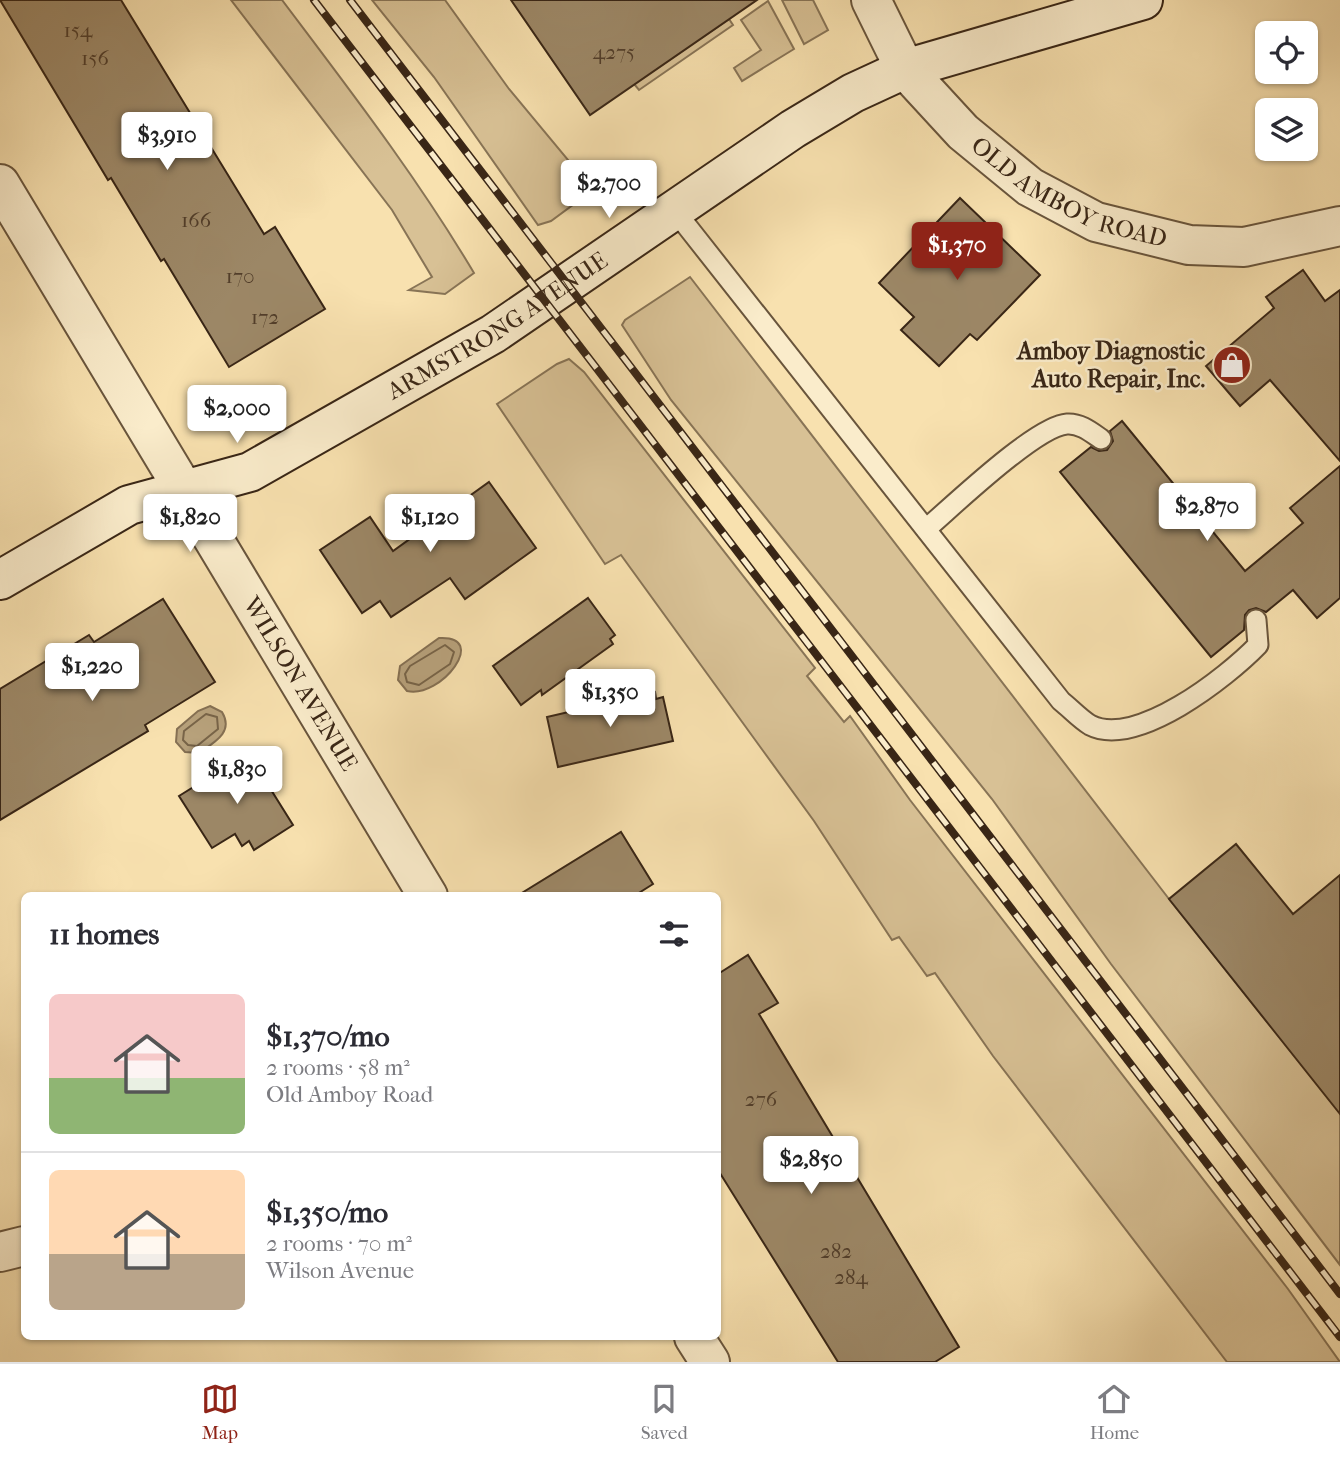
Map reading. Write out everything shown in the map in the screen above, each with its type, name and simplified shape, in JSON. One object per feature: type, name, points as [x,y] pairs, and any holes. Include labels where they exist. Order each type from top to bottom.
[{"type":"street","name":"OLD AMBOY ROAD","points":[[871,0],[905,69],[963,132],[1030,187],[1096,222],[1189,245],[1244,247],[1340,226]]},
{"type":"street","name":"ARMSTRONG AVENUE","points":[[0,580],[129,505],[250,472],[469,348],[793,129],[853,93],[905,69],[1143,0]]},
{"type":"street","name":"WILSON AVENUE","points":[[0,184],[426,892]]},
{"type":"street","points":[[0,1252],[21,1248]]},
{"type":"street","points":[[696,1340],[710,1362]]},
{"type":"lane","points":[[675,211],[1062,701],[1091,726],[1113,729],[1140,727],[1166,716],[1258,645],[1256,620]]},
{"type":"lane","points":[[926,529],[1030,442],[1053,427],[1069,423],[1086,428],[1101,439]]},
{"type":"shaded area","points":[[231,0],[282,0],[406,168],[474,273],[445,294],[409,290],[432,277],[392,210]]},
{"type":"shaded area","points":[[372,0],[445,0],[509,89],[593,190],[551,221],[538,225],[434,77]]},
{"type":"shaded area","points":[[782,0],[813,0],[828,30],[804,44]]},
{"type":"shaded area","points":[[768,1],[794,49],[742,81],[734,68],[761,50],[741,20]]},
{"type":"shaded area","points":[[729,19],[733,25],[639,90],[634,84]]},
{"type":"shaded area","points":[[690,277],[1169,899],[1340,1113],[1340,1265],[1111,964],[992,799],[671,400],[622,325],[625,320]]},
{"type":"shaded area","points":[[569,359],[584,372],[815,668],[807,676],[844,722],[850,716],[910,800],[1288,1289],[1340,1362],[1227,1362],[993,1056],[935,973],[927,976],[899,937],[892,940],[814,821],[621,555],[605,564],[497,404],[557,364]]},
{"type":"water","points":[[439,638],[454,640],[460,646],[460,656],[455,666],[434,686],[420,691],[407,691],[398,680],[400,666]]},
{"type":"water","points":[[210,706],[222,712],[226,725],[224,731],[199,753],[185,752],[176,742],[177,729],[198,711]]},
{"type":"building","points":[[0,0],[121,0],[264,234],[275,227],[325,309],[229,367],[164,259],[161,261],[111,178],[108,180]]},
{"type":"building","points":[[511,0],[757,0],[590,115]]},
{"type":"building","points":[[960,198],[1040,275],[977,340],[970,334],[939,366],[901,330],[914,317],[879,283]]},
{"type":"building","points":[[1303,270],[1325,301],[1340,290],[1340,461],[1270,380],[1240,406],[1206,366],[1274,308],[1266,297]]},
{"type":"building","points":[[1122,421],[1245,571],[1303,523],[1290,508],[1340,466],[1340,598],[1317,618],[1293,590],[1266,612],[1256,608],[1249,610],[1245,615],[1244,630],[1211,657],[1060,472],[1091,447],[1099,451],[1107,450],[1113,441],[1110,431]]},
{"type":"building","points":[[489,482],[536,548],[465,599],[450,578],[391,617],[380,601],[362,613],[320,550],[370,517],[393,551]]},
{"type":"building","points":[[588,598],[615,635],[610,639],[613,644],[542,695],[541,690],[521,705],[493,666]]},
{"type":"building","points":[[163,599],[215,682],[145,725],[148,731],[0,820],[0,689],[89,635],[94,642]]},
{"type":"building","points":[[655,692],[656,699],[663,697],[673,741],[558,767],[547,717]]},
{"type":"building","points":[[248,753],[293,825],[254,850],[249,841],[242,846],[235,834],[212,848],[179,796]]},
{"type":"building","points":[[621,832],[653,884],[640,892],[524,892]]},
{"type":"building","points":[[1236,844],[1293,914],[1340,875],[1340,1114],[1169,899]]},
{"type":"building","points":[[748,955],[778,1003],[759,1014],[959,1347],[935,1362],[838,1362],[721,1175],[721,972]]},
{"type":"railway","points":[[314,0],[1340,1337]]},
{"type":"railway","points":[[350,0],[1340,1294]]},
{"type":"place","name":"Amboy Diagnostic Auto Repair, Inc.","points":[[1232,365]]}]
